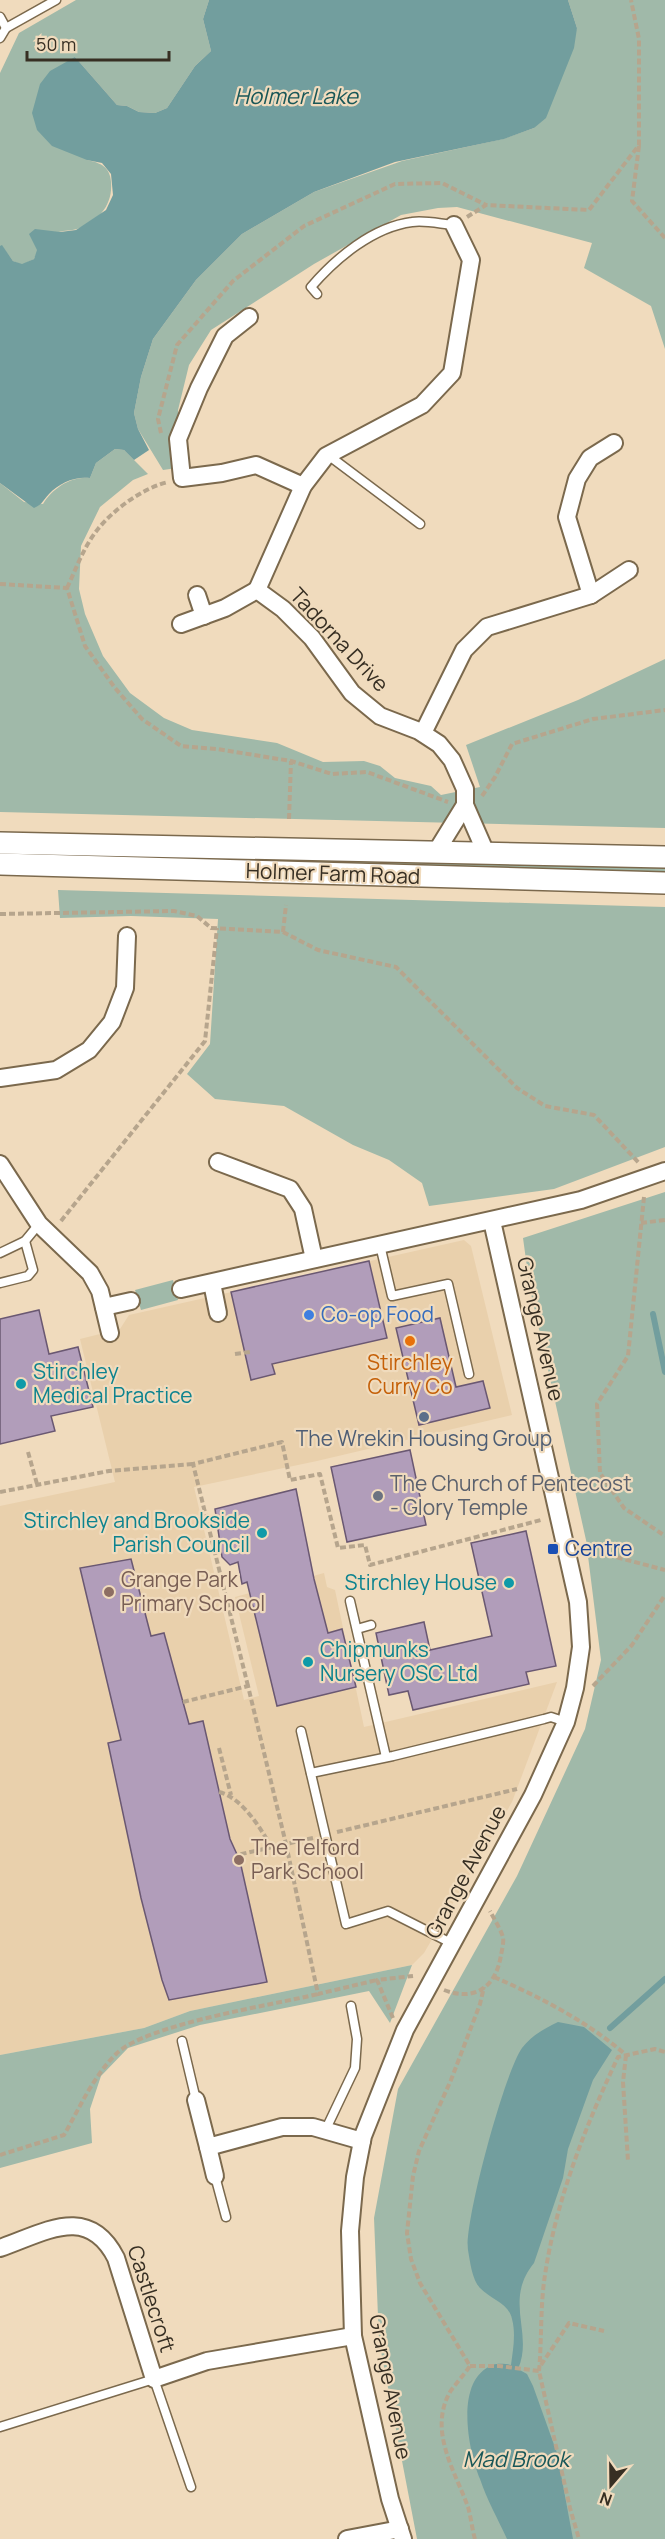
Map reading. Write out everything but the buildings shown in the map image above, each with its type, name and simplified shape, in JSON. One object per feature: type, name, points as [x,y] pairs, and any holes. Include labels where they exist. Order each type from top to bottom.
[{"type":"street","name":"Tadorna Drive","points":[[182,624],[225,608],[257,590],[303,486],[328,455],[422,405],[452,373],[471,260],[454,225]]},
{"type":"street","points":[[249,317],[225,336],[199,388],[178,439],[182,478],[222,473],[256,465],[303,486]]},
{"type":"street","points":[[591,595],[567,517],[577,479],[590,458],[614,443]]},
{"type":"street","points":[[423,733],[464,650],[487,627],[591,595],[629,570]]},
{"type":"street","name":"Tadorna Drive","points":[[257,590],[283,609],[312,638],[352,693],[380,716],[423,733],[439,744],[452,760],[465,789],[458,804],[486,853]]},
{"type":"street","points":[[197,596],[204,616]]},
{"type":"street","points":[[436,852],[458,804]]},
{"type":"street","name":"Holmer Farm Road","points":[[0,843],[665,857]]},
{"type":"street","name":"Holmer Farm Road","points":[[0,864],[665,884]]},
{"type":"street","points":[[0,1078],[56,1070],[89,1050],[112,1022],[124,988],[127,936]]},
{"type":"street","points":[[218,1162],[290,1189],[303,1209],[314,1259]]},
{"type":"street","points":[[0,1164],[39,1224],[90,1273],[100,1291],[110,1333]]},
{"type":"street","points":[[182,1289],[492,1221],[653,1180]]},
{"type":"street","name":"Grange Avenue","points":[[401,2534],[390,2499],[353,2336],[350,2231],[355,2177],[362,2141],[405,2030],[533,1795],[566,1722],[575,1688],[581,1647],[578,1602],[492,1221]]},
{"type":"street","points":[[212,1282],[218,1313]]},
{"type":"street","points":[[104,1307],[131,1301]]},
{"type":"street","points":[[196,2100],[215,2176]]},
{"type":"street","points":[[208,2147],[282,2127],[313,2127],[362,2141]]},
{"type":"street","name":"Castlecroft","points":[[0,2248],[64,2226],[87,2226],[108,2242],[116,2258],[154,2379],[207,2361],[353,2336]]},
{"type":"street","points":[[347,2539],[401,2534]]},
{"type":"lane","points":[[0,38],[6,28],[56,0]]},
{"type":"lane","points":[[0,17],[6,28]]},
{"type":"lane","points":[[317,294],[311,287],[326,270],[351,249],[379,232],[413,221],[454,225]]},
{"type":"lane","points":[[328,455],[420,524]]},
{"type":"lane","points":[[0,1252],[25,1241],[39,1224]]},
{"type":"lane","points":[[0,1283],[28,1276],[33,1270],[25,1241]]},
{"type":"lane","points":[[380,1245],[392,1296],[448,1284],[469,1374]]},
{"type":"lane","points":[[350,1601],[386,1757]]},
{"type":"lane","points":[[357,1629],[371,1625]]},
{"type":"lane","points":[[311,1773],[544,1719],[551,1718],[566,1722]]},
{"type":"lane","points":[[301,1731],[346,1924],[388,1911],[453,1945]]},
{"type":"lane","points":[[325,2131],[355,2068],[357,2039],[351,2006]]},
{"type":"lane","points":[[182,2041],[196,2100]]},
{"type":"lane","points":[[215,2176],[226,2217]]},
{"type":"lane","points":[[154,2379],[191,2487]]},
{"type":"lane","name":"Castlecroft","points":[[0,2427],[154,2379]]},
{"type":"path","points":[[631,0],[639,39],[639,145],[632,201],[665,238]]},
{"type":"path","points":[[162,440],[158,419],[177,345],[233,281],[304,226],[395,184],[442,183],[486,205],[589,210],[639,145]]},
{"type":"path","points":[[454,225],[486,205]]},
{"type":"path","points":[[168,471],[170,481],[129,502],[98,530],[80,559],[67,588],[85,646],[115,688],[142,719],[181,746],[217,749],[291,761],[332,774],[368,772],[458,804]]},
{"type":"path","points":[[0,584],[67,588]]},
{"type":"path","points":[[481,796],[495,777],[512,744],[593,719],[665,710]]},
{"type":"path","points":[[289,819],[291,761]]},
{"type":"path","points":[[283,932],[286,905]]},
{"type":"path","points":[[0,914],[174,911],[197,916],[211,928],[283,932],[318,950],[396,967],[517,1088],[545,1106],[594,1115],[653,1180],[641,1223],[628,1356],[597,1404],[600,1473],[624,1508],[665,1536]]},
{"type":"path","points":[[58,1225],[205,1041],[217,928]]},
{"type":"path","points":[[641,1223],[665,1220]]},
{"type":"path","points":[[236,1354],[250,1352]]},
{"type":"path","points":[[2,1492],[109,1471],[193,1464],[282,1442],[290,1480],[320,1474],[338,1548],[365,1545],[370,1565],[541,1520]]},
{"type":"path","points":[[28,1452],[37,1484]]},
{"type":"path","points":[[193,1464],[286,1844],[318,1994]]},
{"type":"path","points":[[582,1548],[665,1570]]},
{"type":"path","points":[[588,1690],[632,1645],[665,1595]]},
{"type":"path","points":[[183,1702],[248,1686]]},
{"type":"path","points":[[219,1748],[231,1795],[263,1833],[271,1847]]},
{"type":"path","points":[[237,1855],[520,1788]]},
{"type":"path","points":[[219,1792],[231,1795]]},
{"type":"path","points":[[444,1990],[468,1995],[484,1988],[499,1969],[504,1938],[488,1908]]},
{"type":"path","points":[[0,2155],[64,2135],[98,2074],[118,2051],[158,2031],[377,1980],[413,1976]]},
{"type":"path","points":[[494,1977],[603,2035],[626,2055]]},
{"type":"path","points":[[377,1980],[395,2024]]},
{"type":"path","points":[[470,2366],[420,2283],[411,2259],[407,2233],[413,2176],[419,2151],[451,2080],[484,1988]]},
{"type":"path","points":[[579,2539],[540,2372],[544,2278],[560,2206],[579,2145],[618,2057],[655,2049],[665,2052]]},
{"type":"path","points":[[626,2055],[623,2082],[628,2161]]},
{"type":"path","points":[[540,2372],[542,2363],[569,2323],[604,2331]]},
{"type":"path","points":[[470,2366],[499,2366],[540,2372]]},
{"type":"path","points":[[470,2366],[449,2394],[442,2419],[442,2431],[448,2463],[468,2509],[475,2539]]},
{"type":"shaded area","points":[[464,1240],[471,1246],[512,1415],[317,1461],[194,1487],[244,1700],[259,1696],[235,1597],[324,1573],[327,1587],[335,1590],[364,1727],[557,1682],[512,1802],[424,1953],[412,1965],[190,2011],[144,2028],[0,2055],[0,1506],[115,1482],[80,1339],[120,1329],[129,1315]]},
{"type":"green space","points":[[76,0],[209,0],[203,19],[211,51],[195,66],[167,108],[155,113],[139,112],[127,106],[117,105],[75,57],[87,160],[107,169],[111,182],[110,198],[103,211],[92,222],[77,229],[59,232],[44,244],[34,259],[22,265],[13,261],[0,246],[0,73],[19,33]]},
{"type":"green space","points":[[568,0],[665,0],[665,349],[651,306],[584,268],[592,243],[457,207],[401,215],[314,264],[211,330],[189,365],[178,410],[178,439],[184,467],[163,470],[138,429],[134,413],[141,377],[153,339],[196,280],[242,234],[314,192],[402,161],[503,139],[534,128],[577,28]]},
{"type":"green space","points":[[115,449],[124,450],[148,474],[133,480],[100,507],[81,546],[79,589],[85,614],[103,656],[130,693],[164,718],[192,730],[277,743],[323,762],[364,761],[380,766],[395,778],[431,786],[441,795],[480,787],[466,745],[578,700],[665,659],[665,828],[0,812],[0,483],[24,502],[43,504],[63,484],[76,479],[90,478],[96,463]]},
{"type":"green space","points":[[0,850],[665,865],[665,878],[0,858]]},
{"type":"green space","points":[[58,890],[665,907],[665,1147],[554,1189],[429,1206],[422,1183],[389,1160],[353,1145],[284,1106],[215,1099],[187,1074],[210,1044],[218,919],[131,916],[60,918]]},
{"type":"green space","points":[[665,1192],[665,2539],[417,2539],[379,2341],[374,2218],[398,2089],[517,1876],[585,1729],[601,1660],[586,1540],[530,1289],[523,1238]]},
{"type":"green space","points":[[173,1280],[178,1300],[141,1310],[135,1290]]},
{"type":"green space","points":[[412,1965],[390,2023],[369,1991],[200,2025],[128,2048],[101,2076],[90,2109],[92,2143],[0,2168],[0,2055],[144,2028],[190,2011]]},
{"type":"water","name":"Holmer Lake","points":[[209,0],[568,0],[577,28],[574,48],[546,118],[534,128],[504,139],[395,162],[314,192],[242,234],[196,280],[153,339],[141,377],[134,413],[138,429],[149,450],[134,460],[124,450],[115,449],[96,463],[90,478],[73,479],[62,484],[34,508],[0,483],[0,246],[2,245],[13,261],[22,264],[34,259],[37,250],[29,234],[35,229],[60,232],[76,230],[106,210],[113,195],[111,174],[102,163],[87,160],[52,146],[37,130],[32,113],[40,84],[50,71],[75,57],[117,105],[127,106],[139,112],[155,113],[167,108],[195,66],[211,51],[203,19]]},
{"type":"water","name":"Mad Brook","points":[[558,2022],[584,2027],[612,2050],[593,2080],[568,2149],[563,2178],[534,2263],[525,2277],[521,2291],[523,2343],[518,2369],[527,2374],[533,2386],[557,2453],[573,2539],[507,2539],[486,2494],[471,2451],[467,2416],[473,2385],[481,2373],[495,2364],[511,2365],[514,2342],[513,2325],[507,2309],[477,2285],[468,2250],[468,2234],[487,2147],[515,2062],[530,2039]]},
{"type":"waterway","points":[[653,1314],[665,1372]]},
{"type":"waterway","points":[[610,2028],[665,1979]]},
{"type":"place","name":"Co-op Food","points":[[309,1315]]},
{"type":"place","name":"Stirchley Curry Co","points":[[410,1341]]},
{"type":"place","name":"Stirchley Medical Practice","points":[[21,1384]]},
{"type":"place","name":"The Wrekin Housing Group","points":[[424,1417]]},
{"type":"place","name":"The Church of Pentecost - Glory Temple","points":[[378,1496]]},
{"type":"place","name":"Stirchley and Brookside Parish Council","points":[[262,1533]]},
{"type":"place","name":"Centre","points":[[553,1549]]},
{"type":"place","name":"Stirchley House","points":[[509,1583]]},
{"type":"place","name":"Grange Park Primary School","points":[[109,1592]]},
{"type":"place","name":"Chipmunks Nursery OSC Ltd","points":[[308,1662]]},
{"type":"place","name":"The Telford Park School","points":[[239,1860]]}]
